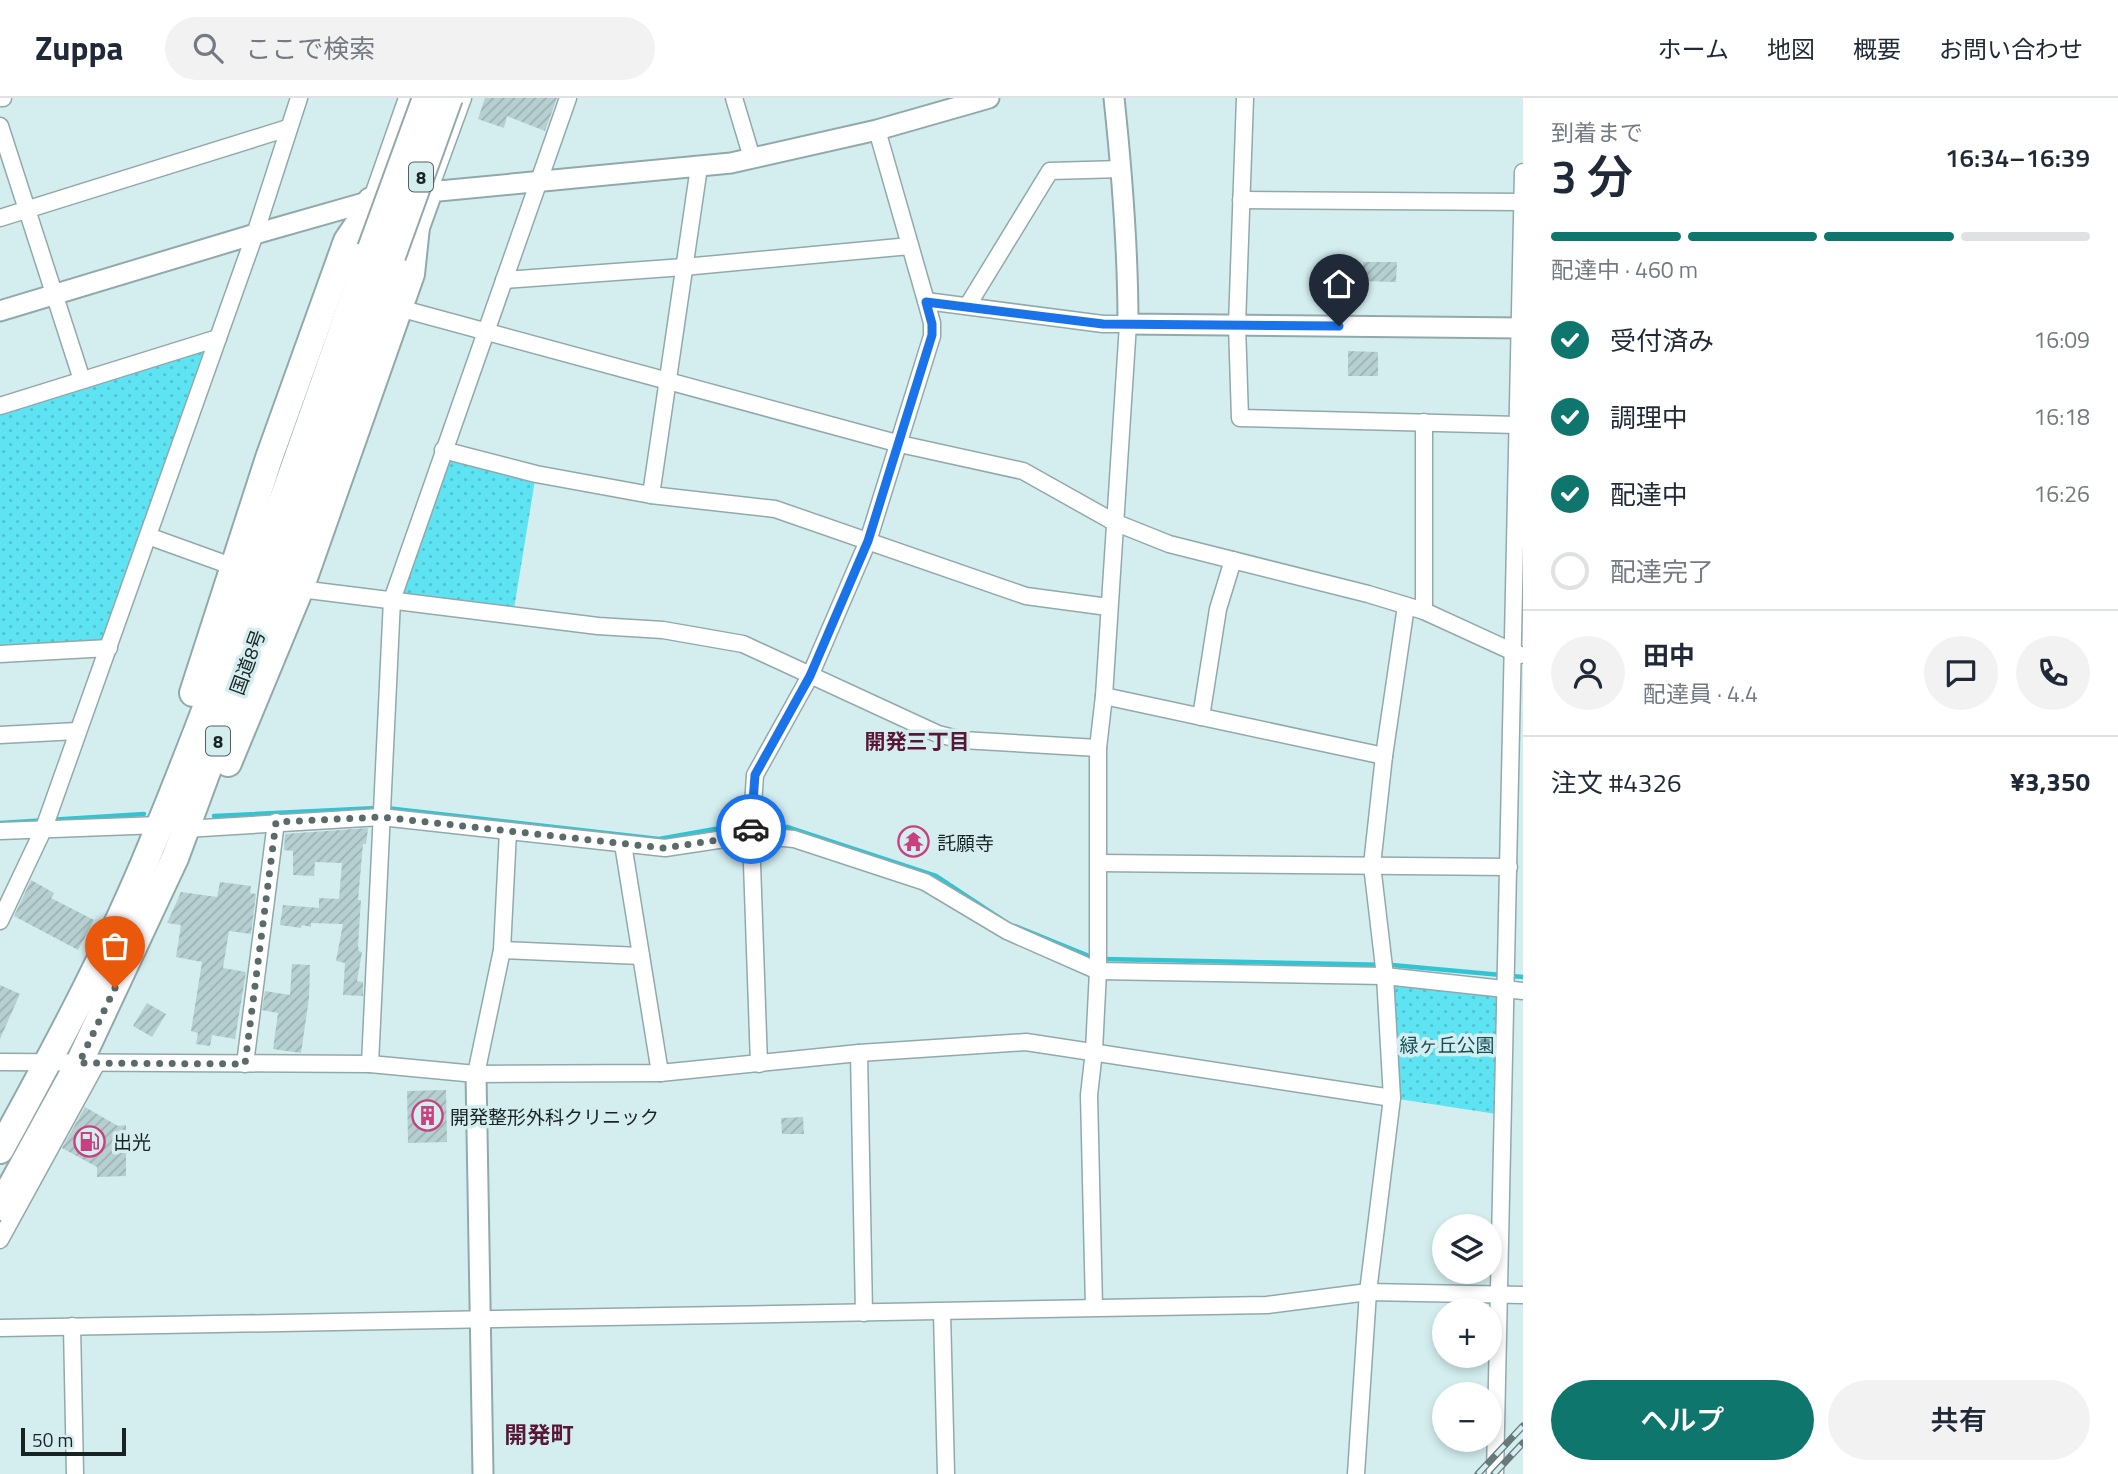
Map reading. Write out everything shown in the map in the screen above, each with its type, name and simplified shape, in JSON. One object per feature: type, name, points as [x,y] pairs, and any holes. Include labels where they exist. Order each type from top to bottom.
[{"type":"highway","name":"国道8号","points":[[0,1207],[88,1063],[127,964],[186,829],[297,527],[382,253],[426,98]]},
{"type":"highway","name":"国道8号","points":[[0,1150],[104,950],[156,831],[382,253],[450,98]]},
{"type":"highway","name":"8","points":[[186,829],[227,764],[300,589],[337,460],[411,274],[416,227],[429,191]]},
{"type":"highway","name":"8","points":[[156,831],[167,771],[234,567],[276,458],[346,241],[371,201]]},
{"type":"street","points":[[0,921],[44,828],[255,234],[299,98]]},
{"type":"street","points":[[371,201],[407,98]]},
{"type":"street","points":[[429,191],[463,98]]},
{"type":"street","points":[[370,1064],[391,600],[568,98]]},
{"type":"street","points":[[734,98],[752,158]]},
{"type":"street","points":[[0,311],[371,201],[429,191],[699,167],[877,130],[989,98]]},
{"type":"street","points":[[1094,1307],[1089,1095],[1098,971],[1098,748],[1104,696],[1128,324],[1128,261],[1114,98]]},
{"type":"street","points":[[1245,98],[1237,325],[1240,418],[1517,425]]},
{"type":"street","points":[[0,126],[82,380]]},
{"type":"street","points":[[0,218],[288,128]]},
{"type":"street","points":[[759,1063],[751,835],[755,775],[810,676],[868,541],[932,335],[932,324],[877,130]]},
{"type":"street","points":[[651,495],[699,167]]},
{"type":"street","points":[[968,305],[1050,171],[1122,169]]},
{"type":"street","points":[[1495,1474],[1499,1294],[1515,990],[1509,867],[1518,654],[1517,425],[1523,172]]},
{"type":"street","points":[[1241,200],[1522,202]]},
{"type":"street","points":[[504,280],[911,246]]},
{"type":"street","points":[[926,302],[968,305],[1103,324],[1521,328]]},
{"type":"street","points":[[399,308],[900,444],[1023,471],[1114,522],[1169,544],[1368,594],[1424,611],[1518,654]]},
{"type":"street","points":[[0,406],[218,338]]},
{"type":"street","points":[[1424,422],[1424,611]]},
{"type":"street","points":[[443,450],[536,474],[651,495],[775,509],[1026,596],[1108,607]]},
{"type":"street","points":[[148,536],[234,567]]},
{"type":"street","points":[[1201,717],[1218,609],[1234,560]]},
{"type":"street","points":[[300,589],[598,626],[663,630],[713,637],[743,644],[938,734],[961,740],[1098,748]]},
{"type":"street","points":[[1356,1474],[1368,1292],[1392,1098],[1385,976],[1372,865],[1384,756],[1406,606]]},
{"type":"street","points":[[0,654],[109,648]]},
{"type":"street","points":[[1104,696],[1384,756]]},
{"type":"street","points":[[0,735],[77,731]]},
{"type":"street","points":[[186,829],[381,817],[664,848],[751,835],[794,839],[925,882],[1007,931],[1098,971],[1385,976],[1515,990]]},
{"type":"street","points":[[245,1064],[276,822]]},
{"type":"street","points":[[0,831],[44,828],[156,831]]},
{"type":"street","points":[[483,1474],[476,1074],[502,950],[508,831]]},
{"type":"street","points":[[623,844],[660,1073]]},
{"type":"street","points":[[1099,863],[1509,867]]},
{"type":"street","points":[[502,950],[641,956]]},
{"type":"street","points":[[0,1062],[370,1064],[476,1074],[660,1073],[859,1053],[1026,1042],[1392,1098]]},
{"type":"street","points":[[859,1053],[864,1313]]},
{"type":"street","points":[[0,1240],[88,1063]]},
{"type":"street","points":[[0,1328],[1266,1305],[1368,1292],[1523,1295]]},
{"type":"street","points":[[942,1312],[946,1474]]},
{"type":"street","points":[[72,1326],[75,1474]]},
{"type":"green space","points":[[218,338],[109,648],[0,654],[0,406]]},
{"type":"green space","points":[[443,450],[536,474],[513,615],[397,600]]},
{"type":"green space","name":"緑ヶ丘公園","points":[[1385,977],[1507,989],[1503,1115],[1392,1098]]},
{"type":"building","points":[[485,98],[557,98],[545,131],[507,116],[504,128],[478,119]]},
{"type":"building","points":[[1363,262],[1397,262],[1396,282],[1362,281]]},
{"type":"building","points":[[1348,351],[1378,352],[1378,376],[1348,376]]},
{"type":"building","points":[[368,828],[366,844],[363,844],[358,900],[361,900],[358,946],[362,952],[357,981],[363,982],[363,996],[343,995],[345,963],[336,961],[343,924],[311,923],[311,927],[302,925],[301,928],[280,925],[283,905],[319,908],[319,898],[339,899],[342,863],[315,862],[314,876],[293,875],[293,851],[284,850],[285,834]]},
{"type":"building","points":[[31,880],[54,893],[51,898],[94,920],[78,950],[14,916]]},
{"type":"building","points":[[220,882],[251,886],[250,893],[256,894],[251,934],[229,931],[223,968],[246,972],[235,1039],[212,1035],[210,1046],[196,1044],[198,1033],[191,1031],[202,962],[176,957],[181,925],[167,923],[181,892],[217,897]]},
{"type":"building","points":[[292,964],[310,965],[309,998],[301,1053],[273,1049],[278,1013],[262,1010],[265,991],[290,995]]},
{"type":"building","points":[[0,985],[20,994],[0,1039]]},
{"type":"building","points":[[147,1003],[166,1014],[152,1037],[133,1026]]},
{"type":"building","name":"開発整形外科クリニック","points":[[446,1090],[447,1142],[408,1143],[407,1091]]},
{"type":"building","points":[[85,1107],[118,1126],[126,1125],[126,1176],[97,1177],[97,1167],[62,1148]]},
{"type":"building","points":[[803,1117],[804,1134],[782,1134],[781,1118]]},
{"type":"waterway","points":[[214,816],[377,808]]},
{"type":"waterway","points":[[386,808],[659,839],[737,825],[787,827],[936,876],[1001,919]]},
{"type":"waterway","points":[[0,823],[144,814]]},
{"type":"waterway","points":[[1015,926],[1094,958]]},
{"type":"waterway","points":[[1103,959],[1392,965],[1523,977]]},
{"type":"railway","points":[[1478,1474],[1523,1426]]},
{"type":"railway","points":[[1494,1474],[1523,1443]]},
{"type":"way so far","points":[[115,988],[79,1063],[245,1064],[276,822],[381,817],[664,848],[751,835],[751,829]]},
{"type":"place","name":"託願寺","points":[[914,842]]},
{"type":"place","name":"開発整形外科クリニック","points":[[427,1116]]},
{"type":"place","name":"出光","points":[[90,1141]]},
{"type":"district","name":"開発三丁目","points":[[917,741]]},
{"type":"district","name":"開発町","points":[[539,1434]]},
{"type":"route","points":[[751,829],[755,775],[810,676],[868,541],[932,335],[926,302],[968,305],[1103,324],[1339,326]]}]
